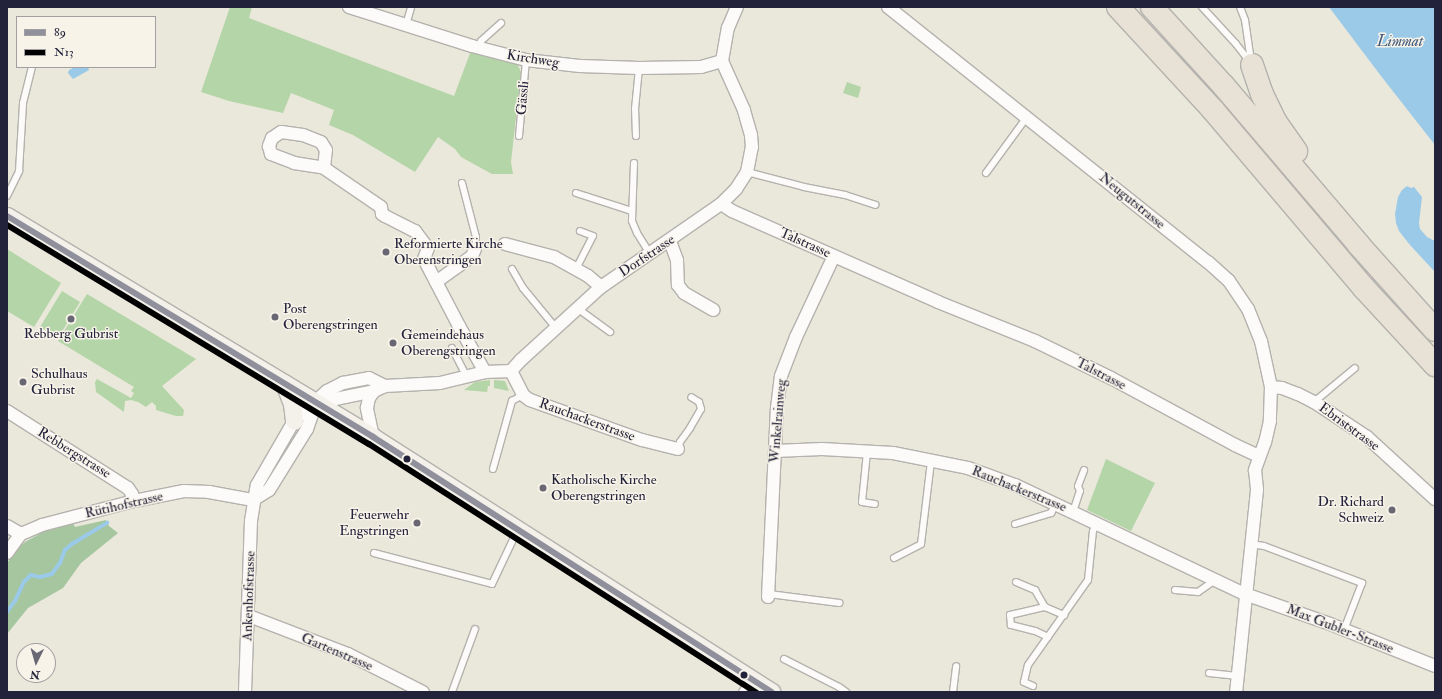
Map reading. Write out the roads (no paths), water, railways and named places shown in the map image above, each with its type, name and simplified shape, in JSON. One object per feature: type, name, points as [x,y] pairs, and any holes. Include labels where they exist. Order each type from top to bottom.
[{"type":"highway","points":[[1118,7],[1208,104],[1364,288],[1435,365]]},
{"type":"highway","points":[[1152,7],[1223,85],[1435,330]]},
{"type":"highway","points":[[1252,65],[1262,94],[1275,121],[1360,245]]},
{"type":"main road","points":[[8,219],[373,437],[518,531],[746,686],[771,692]]},
{"type":"main road","points":[[284,383],[292,404],[294,421]]},
{"type":"street","name":"Kirchweg","points":[[350,7],[479,48],[526,60],[580,66],[639,68],[701,67],[722,61]]},
{"type":"street","points":[[722,61],[728,28],[737,7]]},
{"type":"street","name":"Neugutstrasse","points":[[888,7],[1208,262],[1229,281],[1251,316],[1261,341],[1271,387],[1270,421],[1265,442],[1259,456]]},
{"type":"street","name":"Dorfstrasse","points":[[511,371],[521,360],[601,287],[670,241],[721,204],[736,189],[747,172],[752,147],[751,135],[744,110],[722,61]]},
{"type":"street","points":[[324,168],[326,150],[321,142],[302,135],[282,132],[272,138],[269,146],[271,154],[294,163],[324,168],[381,207],[382,214],[415,231],[428,248],[424,258],[485,372]]},
{"type":"street","name":"Talstrasse","points":[[721,204],[732,211],[834,256],[1041,344],[1259,456]]},
{"type":"street","points":[[670,241],[677,260],[678,285],[684,293],[713,310]]},
{"type":"street","points":[[505,244],[554,257],[576,269],[601,287]]},
{"type":"street","points":[[436,282],[472,256],[474,249]]},
{"type":"street","name":"Winkelrainweg","points":[[769,595],[777,408],[781,376],[796,337],[834,256]]},
{"type":"street","points":[[253,500],[257,485],[294,421],[316,403],[380,388],[440,383],[485,372],[511,371]]},
{"type":"street","name":"Rauchackerstrasse","points":[[511,371],[523,395],[642,440],[678,448]]},
{"type":"street","name":"Ebriststrasse","points":[[1271,387],[1282,388],[1314,402],[1367,437],[1435,499]]},
{"type":"street","points":[[373,437],[367,408],[370,398],[380,388]]},
{"type":"street","points":[[253,500],[269,490],[307,429],[316,403]]},
{"type":"street","name":"Rebbergstrasse","points":[[7,411],[128,488],[134,501]]},
{"type":"street","name":"Rauchackerstrasse","points":[[776,451],[822,449],[893,453],[968,468],[1015,485],[1245,594]]},
{"type":"street","points":[[1236,692],[1257,490],[1255,470],[1259,456]]},
{"type":"street","name":"Rütihofstrasse","points":[[7,553],[22,534],[42,525],[134,501],[184,492],[209,492],[253,500]]},
{"type":"street","name":"Ankenhofstrasse","points":[[245,692],[253,500]]},
{"type":"street","points":[[7,526],[22,534]]},
{"type":"street","name":"Max Gubler-Strasse","points":[[1245,594],[1344,630],[1435,666]]},
{"type":"street","name":"Gartenstrasse","points":[[248,616],[348,654],[423,692]]},
{"type":"lane","points":[[406,25],[411,7]]},
{"type":"lane","points":[[1202,7],[1236,44],[1252,65]]},
{"type":"lane","points":[[1240,7],[1246,20],[1252,65]]},
{"type":"lane","points":[[479,48],[481,41],[501,22]]},
{"type":"lane","name":"Gässli","points":[[519,136],[526,60]]},
{"type":"lane","points":[[7,196],[19,171],[23,103],[32,68]]},
{"type":"lane","points":[[636,136],[635,109],[639,68]]},
{"type":"lane","points":[[986,173],[1027,117]]},
{"type":"lane","points":[[634,163],[632,221],[637,233],[650,254]]},
{"type":"lane","points":[[747,172],[804,187],[845,195],[875,205]]},
{"type":"lane","points":[[462,183],[476,238],[474,249]]},
{"type":"lane","points":[[576,193],[632,211]]},
{"type":"lane","points":[[576,269],[593,236],[580,231]]},
{"type":"lane","points":[[512,269],[523,288],[556,328]]},
{"type":"lane","points":[[577,308],[610,332]]},
{"type":"lane","points":[[452,348],[466,376]]},
{"type":"lane","points":[[1314,402],[1355,368]]},
{"type":"lane","points":[[493,469],[512,401],[523,395]]},
{"type":"lane","points":[[678,448],[680,442],[701,409],[699,402],[691,397]]},
{"type":"lane","points":[[867,452],[862,502],[875,504]]},
{"type":"lane","points":[[894,558],[921,544],[932,461]]},
{"type":"lane","points":[[1073,512],[1080,491],[1078,486],[1084,470]]},
{"type":"lane","points":[[1015,524],[1051,513],[1056,504]]},
{"type":"lane","points":[[1033,686],[1024,682],[1028,665],[1088,580],[1093,530],[1097,523]]},
{"type":"lane","points":[[374,553],[492,584],[518,531]]},
{"type":"lane","points":[[1251,544],[1264,546],[1362,583],[1344,630]]},
{"type":"lane","points":[[1175,590],[1198,592],[1215,580]]},
{"type":"lane","points":[[1016,582],[1035,590],[1045,607],[1064,615]]},
{"type":"lane","points":[[769,595],[840,603]]},
{"type":"lane","points":[[1045,607],[1010,616],[1011,625],[1035,631],[1048,637]]},
{"type":"lane","points":[[452,692],[475,629]]},
{"type":"lane","points":[[784,659],[846,692]]},
{"type":"lane","points":[[953,692],[956,666]]},
{"type":"lane","points":[[1209,673],[1238,676]]},
{"type":"water","name":"Limmat","points":[[1329,7],[1435,7],[1435,145],[1381,76]]},
{"type":"water","points":[[73,68],[88,68],[89,70],[73,79],[68,73],[69,70]]},
{"type":"water","points":[[1407,186],[1411,188],[1414,187],[1422,197],[1419,223],[1420,229],[1427,237],[1435,241],[1435,272],[1410,245],[1399,231],[1396,223],[1395,214],[1398,197],[1402,190]]},
{"type":"waterway","points":[[7,612],[15,601],[24,582],[31,575],[40,577],[52,574],[60,563],[65,550],[72,544],[107,523]]},
{"type":"place","name":"Reformierte Kirche Oberenstringen","points":[[386,252]]},
{"type":"place","name":"Post Oberengstringen","points":[[275,317]]},
{"type":"place","name":"Rebberg Gubrist","points":[[71,319]]},
{"type":"place","name":"Gemeindehaus Oberengstringen","points":[[393,343]]},
{"type":"place","name":"Schulhaus Gubrist","points":[[23,382]]},
{"type":"place","name":"Katholische Kirche Oberengstringen","points":[[543,488]]},
{"type":"place","name":"Dr. Richard Schweiz","points":[[1392,510]]},
{"type":"place","name":"Feuerwehr Engstringen","points":[[417,523]]}]
